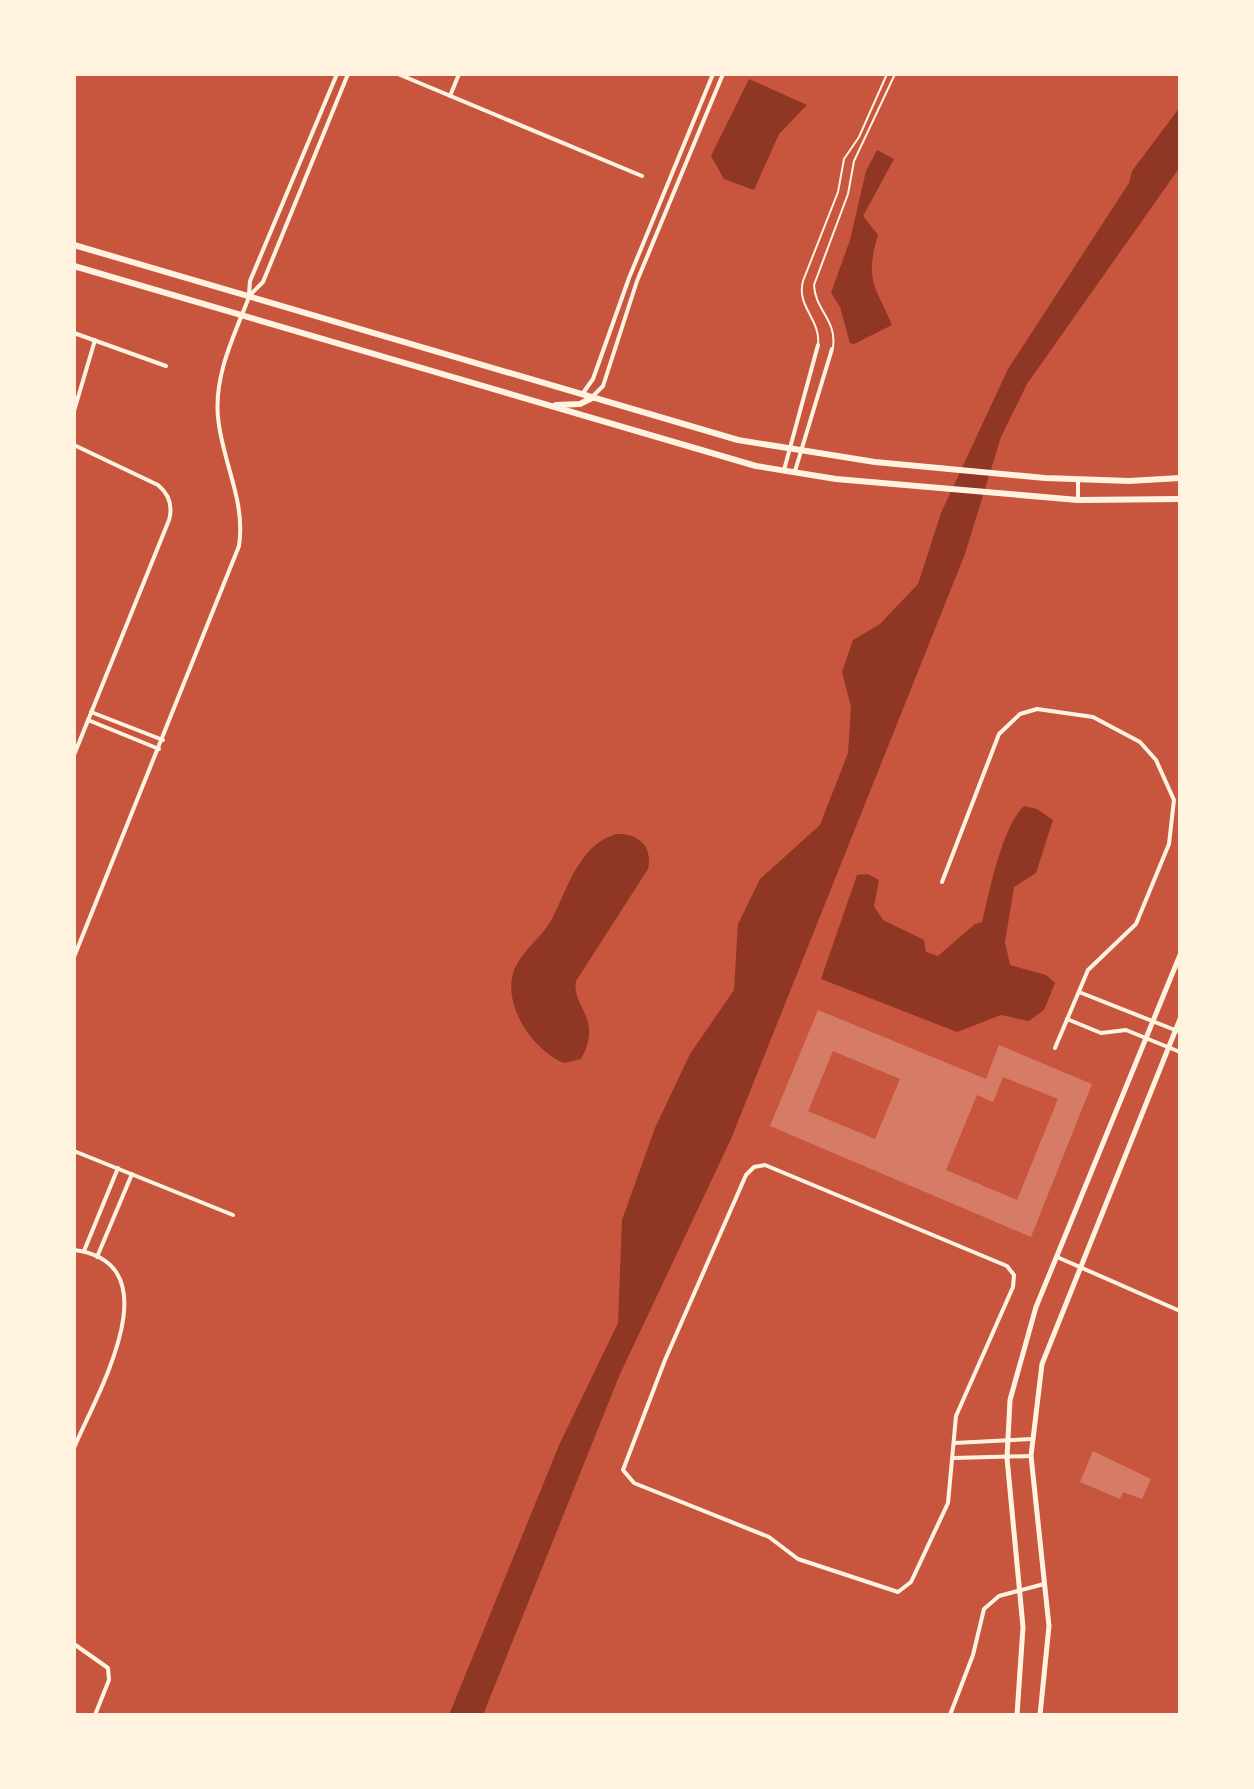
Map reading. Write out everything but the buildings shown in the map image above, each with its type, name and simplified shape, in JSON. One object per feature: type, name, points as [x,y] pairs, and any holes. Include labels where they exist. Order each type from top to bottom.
[{"type":"main road","points":[[74,245],[723,436],[788,450],[1078,480],[1180,478]]},
{"type":"main road","points":[[74,266],[549,406],[795,474],[1078,500],[1180,499]]},
{"type":"main road","points":[[549,406],[580,404],[592,398]]},
{"type":"main road","points":[[1017,1715],[1023,1627],[1007,1458],[1010,1400],[1020,1356],[1057,1257],[1180,955]]},
{"type":"main road","points":[[1040,1715],[1049,1626],[1031,1456],[1042,1364],[1168,1047],[1178,1031],[1180,1019]]},
{"type":"street","points":[[74,957],[239,546],[241,514],[217,414],[221,375],[249,297],[250,281],[337,74]]},
{"type":"street","points":[[249,297],[263,282],[348,74]]},
{"type":"street","points":[[398,74],[642,176]]},
{"type":"street","points":[[450,96],[459,74]]},
{"type":"street","points":[[582,395],[593,379],[629,278],[713,74]]},
{"type":"street","points":[[592,398],[603,386],[637,281],[723,74]]},
{"type":"street","points":[[74,333],[166,366]]},
{"type":"street","points":[[74,411],[95,340]]},
{"type":"street","points":[[783,471],[818,345]]},
{"type":"street","points":[[795,474],[832,349]]},
{"type":"street","points":[[74,445],[163,489],[170,501],[169,520],[74,755]]},
{"type":"street","points":[[1078,480],[1078,500]]},
{"type":"street","points":[[942,882],[999,734],[1020,714],[1037,709],[1072,712],[1117,727],[1140,742],[1156,760],[1177,799],[1169,844],[1136,924],[1088,970],[1055,1048]]},
{"type":"street","points":[[91,712],[163,740]]},
{"type":"street","points":[[88,720],[159,749]]},
{"type":"street","points":[[1171,788],[1180,786]]},
{"type":"street","points":[[1079,992],[1178,1031]]},
{"type":"street","points":[[1067,1019],[1101,1033],[1126,1030],[1180,1052]]},
{"type":"street","points":[[74,1151],[233,1215]]},
{"type":"street","points":[[765,1165],[1011,1270],[1013,1287],[958,1410],[954,1458],[948,1503],[911,1582],[898,1592],[798,1559],[769,1537],[634,1483],[625,1476],[623,1465],[684,1315],[739,1189],[754,1167],[765,1165]]},
{"type":"street","points":[[84,1251],[118,1168]]},
{"type":"street","points":[[97,1257],[132,1174]]},
{"type":"street","points":[[74,1250],[91,1253],[109,1265],[122,1283],[127,1311],[74,1448]]},
{"type":"street","points":[[1057,1257],[1180,1311]]},
{"type":"street","points":[[954,1443],[1033,1439]]},
{"type":"street","points":[[954,1458],[1031,1456]]},
{"type":"street","points":[[950,1715],[973,1655],[984,1609],[993,1599],[1044,1584]]},
{"type":"street","points":[[74,1644],[108,1668],[109,1680],[95,1715]]},
{"type":"lane","points":[[818,345],[818,330],[801,297],[803,281],[838,192],[844,159],[859,137],[887,74]]},
{"type":"lane","points":[[832,349],[833,326],[817,300],[814,285],[842,212],[854,161],[895,74]]},
{"type":"shaded area","points":[[749,79],[807,105],[779,134],[754,190],[724,179],[711,156]]},
{"type":"shaded area","points":[[1180,107],[1180,167],[1027,384],[1001,437],[965,554],[731,1139],[620,1374],[483,1715],[449,1715],[560,1443],[618,1323],[622,1220],[655,1128],[690,1054],[734,990],[738,924],[760,879],[820,825],[848,753],[851,707],[842,672],[853,640],[880,624],[918,584],[941,513],[1008,369],[1129,183],[1132,171]]},
{"type":"shaded area","points":[[877,150],[894,159],[863,216],[878,235],[872,273],[892,325],[854,344],[850,343],[840,307],[831,293],[850,240],[866,171]]},
{"type":"shaded area","points":[[1024,806],[1037,809],[1053,820],[1036,873],[1014,887],[1005,942],[1010,965],[1046,975],[1055,983],[1044,1010],[1029,1021],[1001,1015],[957,1032],[821,979],[857,875],[868,874],[879,880],[874,906],[883,920],[924,940],[926,952],[938,956],[975,924],[982,922],[1003,844]]},
{"type":"shaded area","points":[[616,834],[631,836],[642,843],[648,854],[648,869],[576,981],[578,999],[589,1033],[581,1059],[564,1063],[552,1057],[530,1036],[515,1010],[511,981],[518,961],[552,919],[576,869],[593,848]]}]
